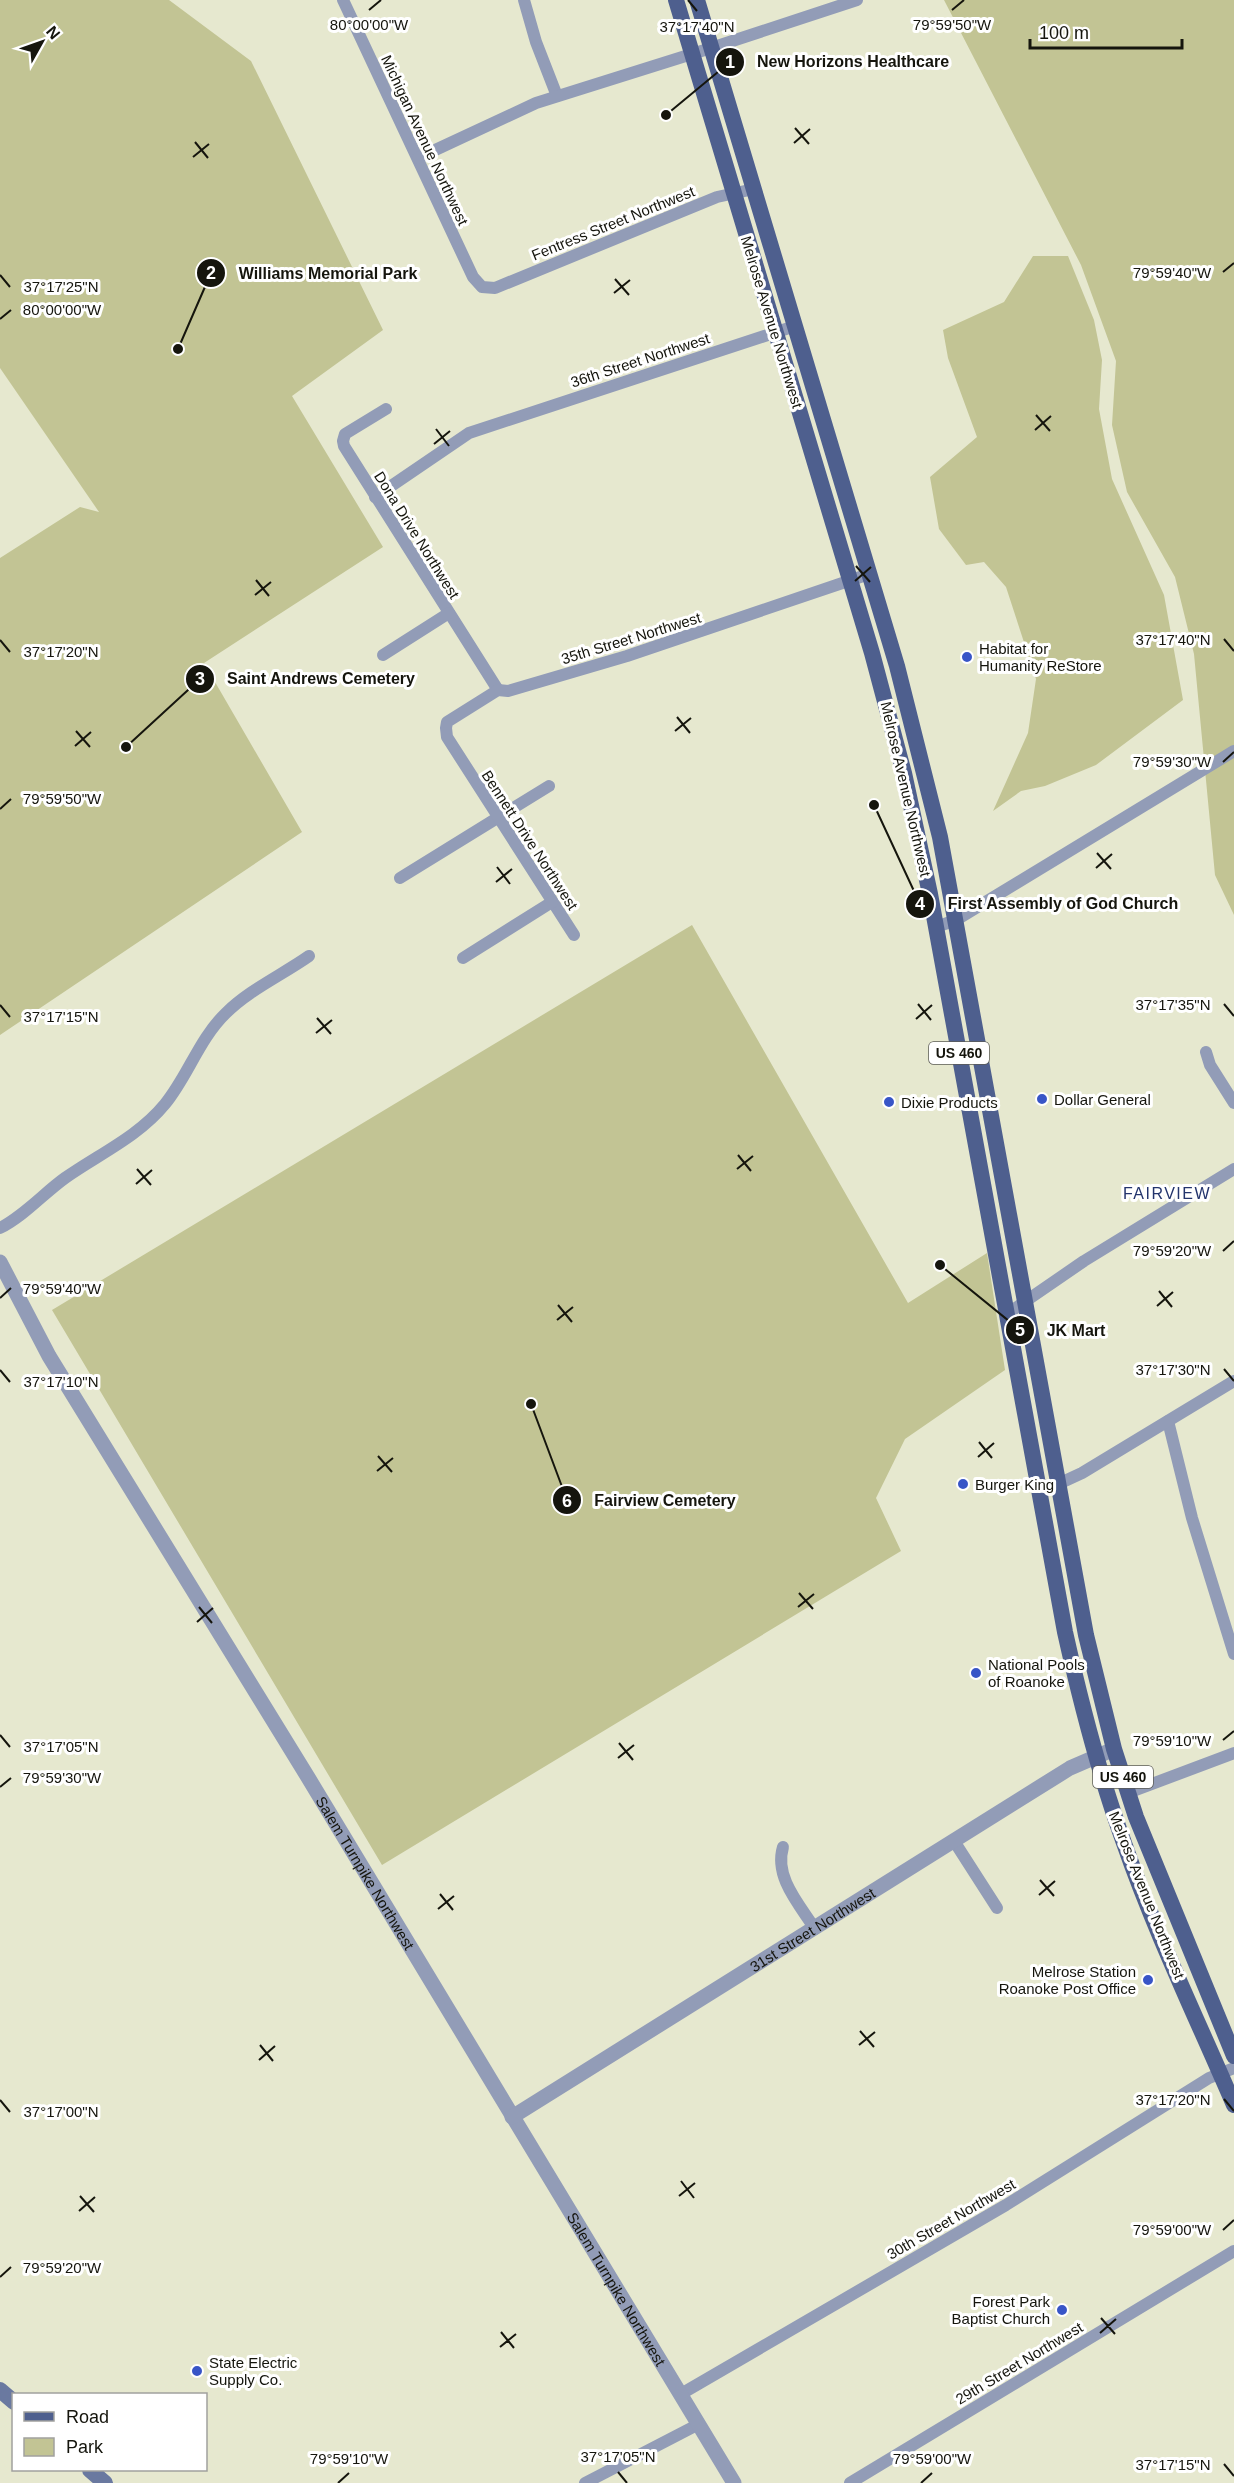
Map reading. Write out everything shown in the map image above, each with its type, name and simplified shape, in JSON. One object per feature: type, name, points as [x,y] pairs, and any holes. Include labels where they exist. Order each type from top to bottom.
[{"type":"main road","name":"Melrose Avenue Northwest","points":[[676,0],[850,581],[904,773],[936,927],[1065,1632],[1096,1756],[1136,1874],[1227,2070],[1234,2105]]},
{"type":"main road","name":"Melrose Avenue Northwest","points":[[697,0],[897,666],[923,765],[956,920],[1086,1635],[1114,1749],[1153,1863],[1234,2056]]},
{"type":"main road","points":[[0,2390],[12,2400]]},
{"type":"main road","points":[[92,2471],[105,2483]]},
{"type":"street","name":"Michigan Avenue Northwest","points":[[343,0],[473,277],[484,288]]},
{"type":"street","points":[[524,0],[536,42],[556,96]]},
{"type":"street","points":[[417,158],[526,107],[556,96],[692,55],[842,2],[856,0]]},
{"type":"street","name":"Fentress Street Northwest","points":[[484,288],[495,288],[663,218],[734,193],[754,189]]},
{"type":"street","name":"36th Street Northwest","points":[[375,496],[469,433],[795,326]]},
{"type":"street","name":"Dona Drive Northwest","points":[[386,409],[345,434],[343,441],[375,496],[498,690]]},
{"type":"street","name":"35th Street Northwest","points":[[462,760],[446,734],[447,722],[498,690],[508,691],[627,656],[869,574]]},
{"type":"street","points":[[383,655],[449,613]]},
{"type":"street","points":[[936,927],[956,920],[1234,751]]},
{"type":"street","name":"Bennett Drive Northwest","points":[[462,760],[574,935]]},
{"type":"street","points":[[400,878],[549,786]]},
{"type":"street","points":[[463,958],[552,902]]},
{"type":"street","points":[[0,1228],[67,1176],[128,1138],[149,1122],[176,1090],[203,1042],[225,1013],[309,956]]},
{"type":"street","points":[[1206,1052],[1210,1065],[1234,1103]]},
{"type":"street","points":[[1007,1314],[1075,1267],[1234,1169]]},
{"type":"street","name":"Salem Turnpike Northwest","points":[[0,1262],[49,1356],[309,1779],[734,2483]]},
{"type":"street","points":[[1041,1492],[1083,1473],[1234,1381]]},
{"type":"street","points":[[1168,1421],[1192,1518],[1234,1654]]},
{"type":"street","name":"31st Street Northwest","points":[[512,2116],[1070,1768],[1114,1749]]},
{"type":"street","points":[[1128,1793],[1234,1753]]},
{"type":"street","points":[[954,1841],[997,1908]]},
{"type":"street","points":[[783,1846],[781,1866],[785,1882],[815,1929]]},
{"type":"street","name":"30th Street Northwest","points":[[681,2394],[1006,2205],[1227,2070]]},
{"type":"street","name":"29th Street Northwest","points":[[850,2483],[1234,2251]]},
{"type":"street","points":[[585,2483],[699,2424]]},
{"type":"green space","points":[[0,0],[169,0],[251,61],[383,330],[292,396],[383,547],[204,663],[302,832],[0,1035],[0,558],[80,507],[99,512],[0,368]]},
{"type":"green space","points":[[944,0],[1234,0],[1234,915],[1215,875],[1194,654],[1175,577],[1127,492],[1112,425],[1116,361],[1081,265]]},
{"type":"green space","points":[[1033,256],[1068,256],[1094,320],[1102,360],[1099,409],[1112,479],[1164,595],[1183,700],[1096,765],[1045,786],[1021,791],[993,811],[1028,733],[1036,679],[1006,587],[984,562],[966,565],[939,529],[930,477],[977,437],[948,358],[943,330],[1004,302]]},
{"type":"green space","points":[[692,925],[908,1303],[987,1253],[1005,1370],[905,1439],[876,1498],[901,1551],[382,1865],[52,1310]]},
{"type":"place","name":"New Horizons Healthcare","points":[[666,115]]},
{"type":"place","name":"Williams Memorial Park","points":[[178,349]]},
{"type":"place","name":"Habitat for Humanity ReStore","points":[[967,657]]},
{"type":"place","name":"Saint Andrews Cemetery","points":[[126,747]]},
{"type":"place","name":"First Assembly of God Church","points":[[874,805]]},
{"type":"place","name":"Dollar General","points":[[1042,1099]]},
{"type":"place","name":"Dixie Products","points":[[889,1102]]},
{"type":"place","name":"JK Mart","points":[[940,1265]]},
{"type":"place","name":"Fairview Cemetery","points":[[531,1404]]},
{"type":"place","name":"Burger King","points":[[963,1484]]},
{"type":"place","name":"National Pools of Roanoke","points":[[976,1673]]},
{"type":"place","name":"Melrose Station Roanoke Post Office","points":[[1148,1980]]},
{"type":"place","name":"Forest Park Baptist Church","points":[[1062,2310]]},
{"type":"place","name":"State Electric Supply Co.","points":[[197,2371]]},
{"type":"district","name":"FAIRVIEW","points":[[1167,1193]]}]
